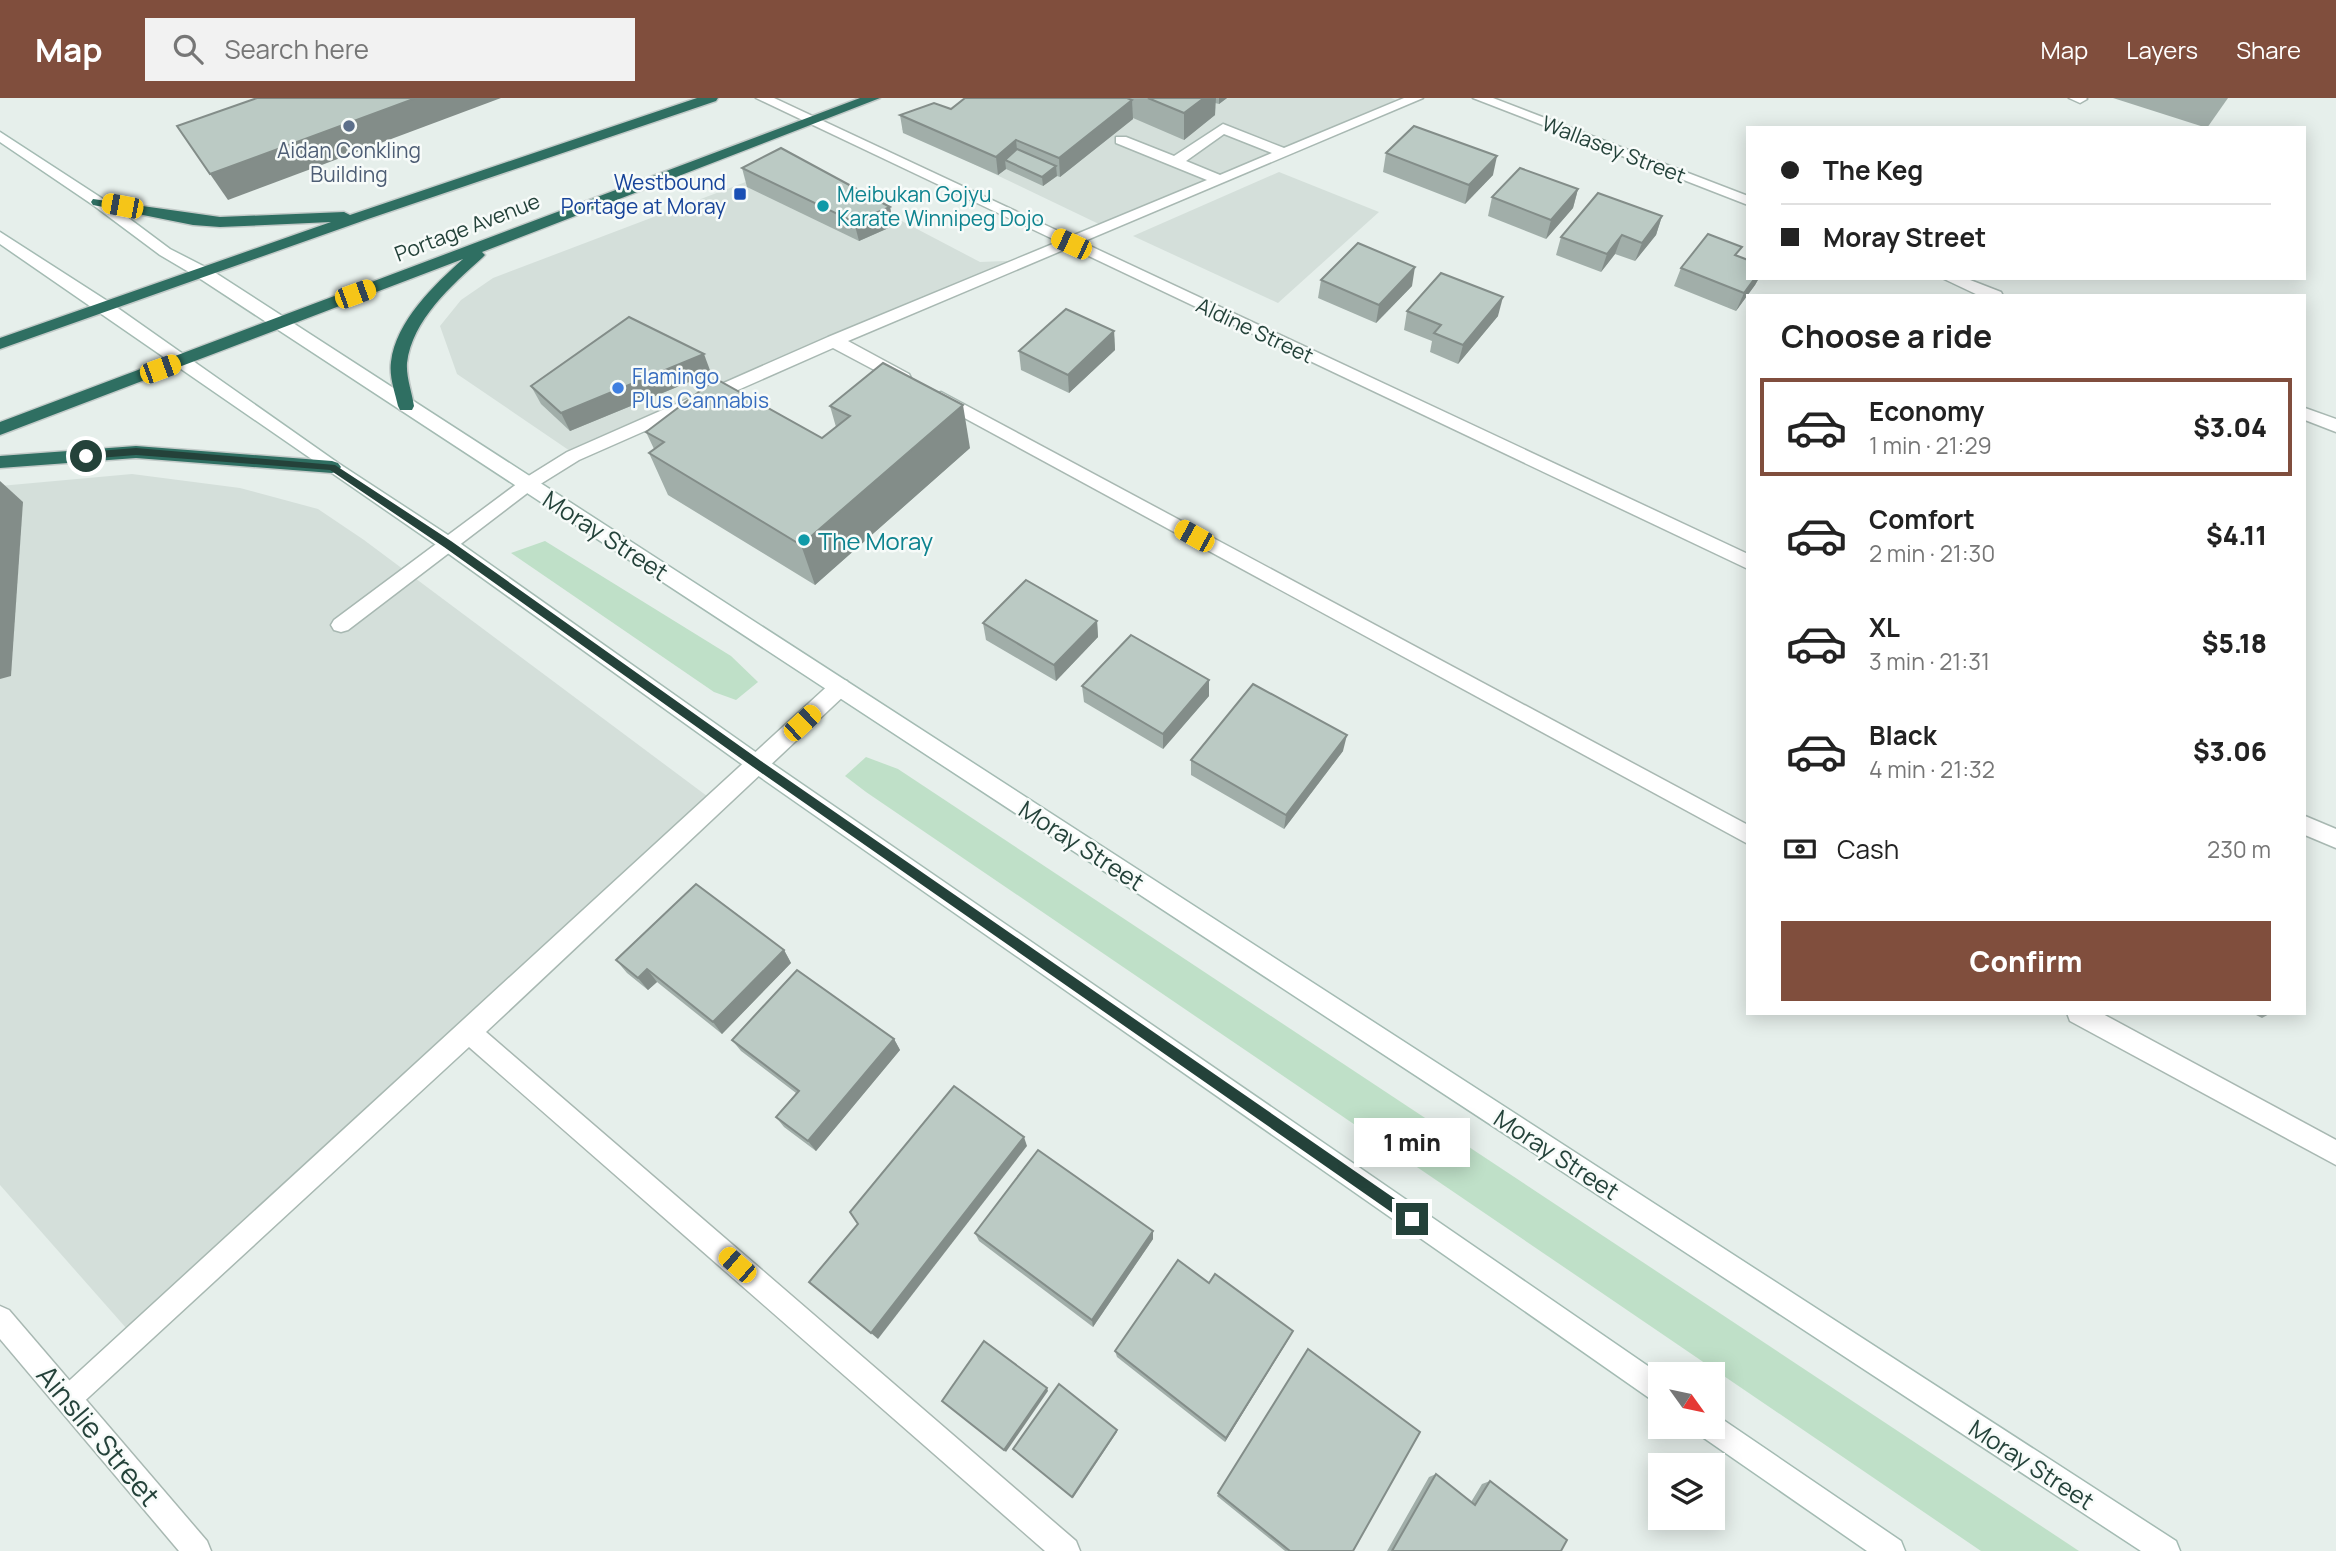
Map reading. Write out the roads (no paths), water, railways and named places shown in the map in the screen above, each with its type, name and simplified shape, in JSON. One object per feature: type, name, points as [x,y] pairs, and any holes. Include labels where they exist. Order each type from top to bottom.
[{"type":"highway","name":"Portage Avenue","points":[[0,344],[205,274],[363,216],[711,98]]},
{"type":"highway","name":"Portage Avenue","points":[[0,429],[873,98]]},
{"type":"highway","points":[[98,202],[193,220],[220,222],[363,216]]},
{"type":"highway","points":[[406,406],[399,362],[410,331],[443,284],[490,244]]},
{"type":"highway","points":[[0,462],[136,452],[332,467]]},
{"type":"main road","name":"Aldine Street","points":[[763,98],[1746,561]]},
{"type":"main road","points":[[341,625],[528,484],[573,456],[834,341],[1416,98]]},
{"type":"main road","name":"Wallasey Street","points":[[1480,98],[1746,200]]},
{"type":"main road","points":[[1176,162],[1223,128],[1284,153]]},
{"type":"main road","name":"Moray Street","points":[[0,136],[98,202],[165,253],[205,274],[2166,1551]]},
{"type":"main road","points":[[1121,140],[1220,180]]},
{"type":"main road","points":[[0,237],[448,544],[757,764],[1648,1382]]},
{"type":"main road","points":[[1955,280],[1990,294]]},
{"type":"main road","points":[[834,341],[1746,834]]},
{"type":"main road","points":[[2306,415],[2336,426]]},
{"type":"main road","points":[[68,1399],[470,1032],[840,687]]},
{"type":"main road","points":[[2306,825],[2336,839]]},
{"type":"main road","points":[[2082,1015],[2336,1153]]},
{"type":"main road","points":[[470,1032],[1066,1551]]},
{"type":"main road","name":"Ainslie Street","points":[[0,1319],[197,1551]]},
{"type":"main road","points":[[1726,1436],[1891,1551]]},
{"type":"place","name":"Aidan Conkling Building","points":[[349,126]]},
{"type":"place","name":"Westbound Portage at Moray","points":[[740,194]]},
{"type":"place","name":"Meibukan Gojyu Karate Winnipeg Dojo","points":[[823,206]]},
{"type":"place","name":"Flamingo Plus Cannabis","points":[[618,388]]},
{"type":"place","name":"The Moray","points":[[804,540]]}]
